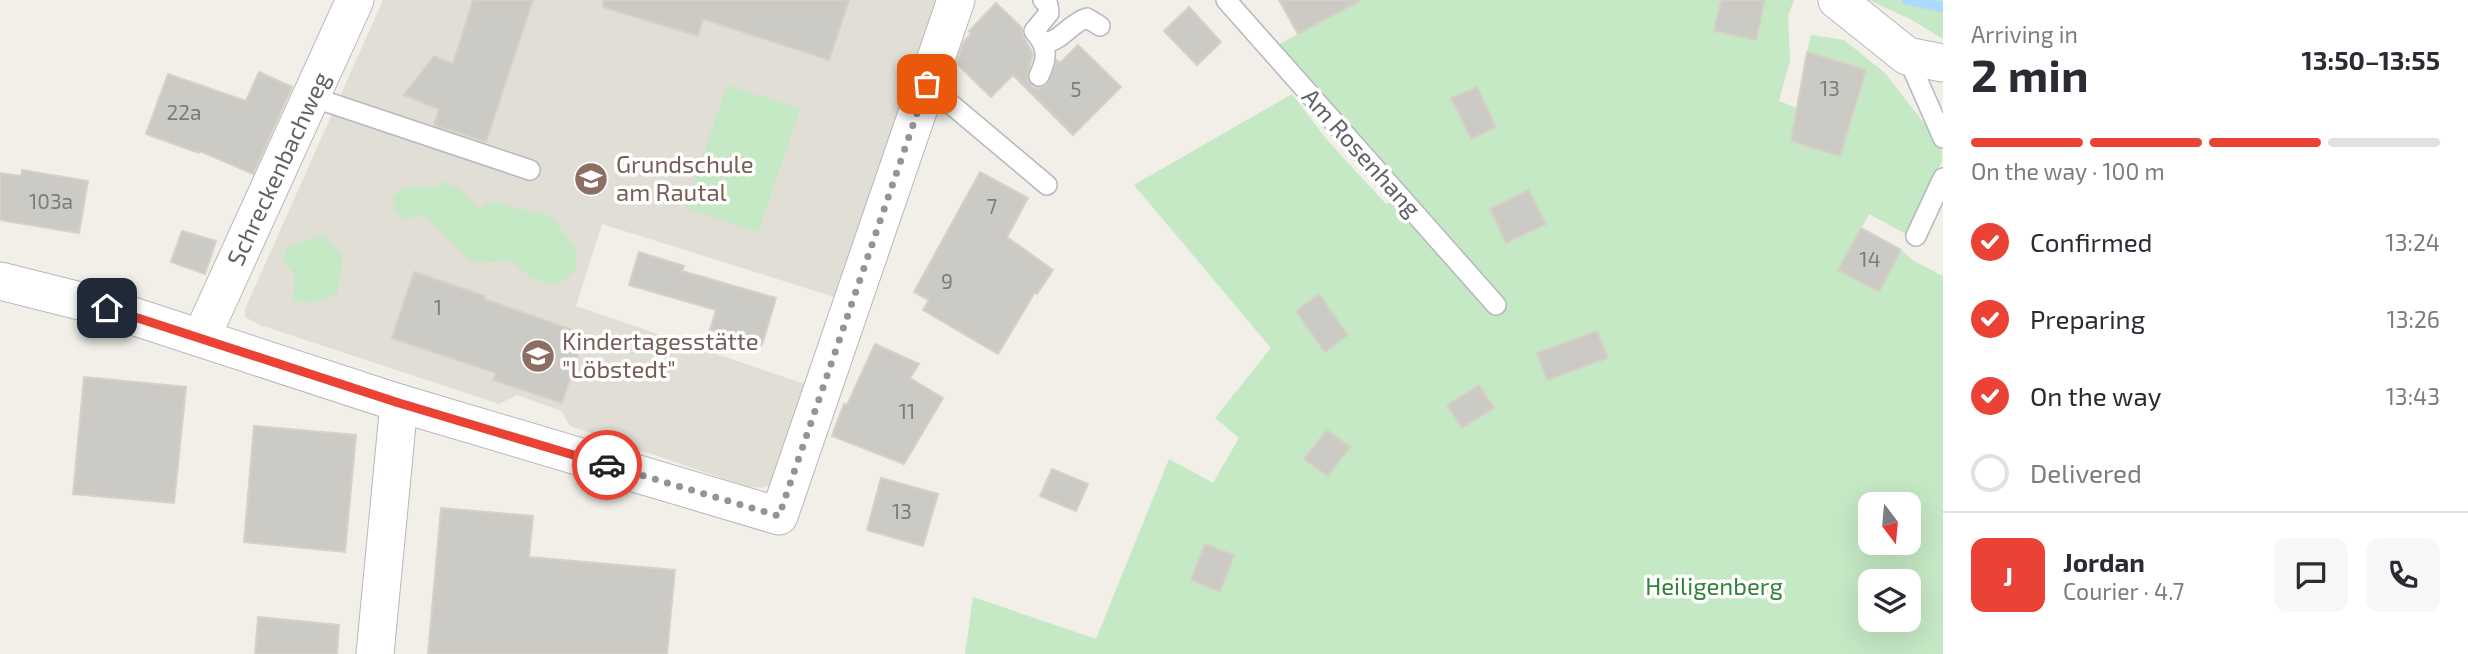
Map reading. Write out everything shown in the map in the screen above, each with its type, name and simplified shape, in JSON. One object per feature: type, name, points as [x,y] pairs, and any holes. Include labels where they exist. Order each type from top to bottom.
[{"type":"street","name":"Schreckenbachweg","points":[[201,338],[355,0]]},
{"type":"street","points":[[0,281],[107,308],[399,403],[779,516],[956,0]]},
{"type":"street","points":[[1837,0],[1907,57],[1943,63]]},
{"type":"street","points":[[375,654],[399,403]]},
{"type":"lane","points":[[1039,76],[1045,58],[1044,43],[1034,31],[1049,13],[1048,5],[1043,0]]},
{"type":"lane","name":"Am Rosenhang","points":[[1226,0],[1496,305]]},
{"type":"lane","points":[[1044,43],[1056,41],[1079,20],[1087,18],[1100,26]]},
{"type":"lane","points":[[1907,57],[1943,138]]},
{"type":"lane","points":[[927,84],[1046,185]]},
{"type":"lane","points":[[312,97],[530,170]]},
{"type":"lane","points":[[1916,236],[1943,178]]},
{"type":"shaded area","name":"Grundschule am Rautal","points":[[383,0],[935,0],[841,299],[602,224],[576,306],[813,387],[774,483],[762,488],[745,486],[570,426],[561,411],[517,395],[499,404],[260,325],[245,317],[245,309]]},
{"type":"green space","name":"Heiligenberg","points":[[1354,0],[1794,0],[1788,16],[1790,60],[1779,101],[1797,108],[1791,141],[1840,156],[1866,71],[1807,52],[1811,35],[1844,40],[1885,73],[1937,140],[1942,151],[1942,161],[1908,235],[1869,214],[1839,270],[1879,292],[1901,250],[1914,261],[1943,276],[1943,654],[965,654],[973,597],[1096,639],[1169,459],[1213,483],[1239,438],[1215,418],[1271,348],[1134,185],[1292,94],[1327,140],[1386,204],[1405,197],[1274,47],[1335,14]]},
{"type":"green space","points":[[1869,0],[1943,0],[1943,39],[1912,20]]},
{"type":"green space","points":[[727,85],[800,109],[758,232],[685,208]]},
{"type":"green space","points":[[443,182],[461,189],[478,209],[488,203],[495,203],[551,216],[577,250],[575,270],[567,278],[553,285],[530,278],[512,261],[473,263],[424,215],[403,219],[394,210],[392,197],[402,189],[416,186],[433,188]]},
{"type":"green space","points":[[323,236],[343,256],[337,294],[311,303],[293,301],[295,274],[283,261],[288,246]]},
{"type":"building","points":[[473,0],[533,0],[486,142],[434,125],[439,109],[404,95],[434,56],[453,64]]},
{"type":"building","points":[[604,0],[849,0],[829,60],[703,19],[698,36],[603,7]]},
{"type":"building","points":[[1279,0],[1361,0],[1298,34]]},
{"type":"building","points":[[1721,0],[1765,0],[1756,40],[1714,31]]},
{"type":"building","points":[[996,3],[1022,28],[1022,34],[1033,54],[1027,77],[1033,87],[1047,85],[1057,60],[1060,63],[1078,45],[1121,87],[1073,135],[1013,75],[991,97],[956,63],[964,41],[971,34],[969,31]]},
{"type":"building","points":[[1189,7],[1221,42],[1197,65],[1164,31]]},
{"type":"building","points":[[1807,52],[1866,70],[1840,156],[1791,141]]},
{"type":"building","points":[[259,72],[292,87],[253,174],[200,151],[199,153],[146,134],[168,74],[246,101]]},
{"type":"building","points":[[1477,87],[1496,127],[1471,139],[1451,98]]},
{"type":"building","points":[[22,170],[88,181],[79,233],[0,220],[0,173],[21,176]]},
{"type":"building","points":[[980,172],[1028,198],[1007,237],[1053,270],[1037,294],[1035,292],[998,354],[923,310],[929,300],[914,292]]},
{"type":"building","points":[[1529,190],[1546,224],[1506,243],[1490,209]]},
{"type":"building","points":[[1861,228],[1901,250],[1879,292],[1838,270]]},
{"type":"building","points":[[182,231],[216,241],[205,274],[171,262]]},
{"type":"building","points":[[639,252],[684,266],[682,271],[776,298],[762,345],[710,330],[716,310],[629,285]]},
{"type":"building","points":[[414,272],[585,334],[562,403],[493,380],[496,373],[392,338]]},
{"type":"building","points":[[1319,294],[1348,335],[1325,352],[1296,311]]},
{"type":"building","points":[[1597,331],[1608,358],[1547,380],[1537,353]]},
{"type":"building","points":[[875,344],[919,364],[910,378],[943,398],[904,464],[832,436],[844,404],[847,405]]},
{"type":"building","points":[[84,377],[186,387],[174,503],[73,494]]},
{"type":"building","points":[[1479,385],[1494,408],[1462,428],[1447,405]]},
{"type":"building","points":[[254,426],[356,435],[345,552],[244,542]]},
{"type":"building","points":[[1327,430],[1350,447],[1328,476],[1304,459]]},
{"type":"building","points":[[1052,469],[1088,484],[1076,511],[1040,496]]},
{"type":"building","points":[[881,478],[938,494],[923,546],[867,530]]},
{"type":"building","points":[[441,508],[533,516],[529,557],[675,570],[667,654],[428,654]]},
{"type":"building","points":[[1205,544],[1234,555],[1220,592],[1191,580]]},
{"type":"building","points":[[258,617],[339,625],[337,654],[255,654]]},
{"type":"waterway","points":[[1907,0],[1943,7]]},
{"type":"way so far","points":[[607,465],[779,516],[927,84]]},
{"type":"place","name":"Grundschule am Rautal","points":[[591,179]]},
{"type":"place","name":"Kindertagesstätte \"Löbstedt\"","points":[[538,356]]},
{"type":"route","points":[[107,308],[399,403],[607,465]]}]
